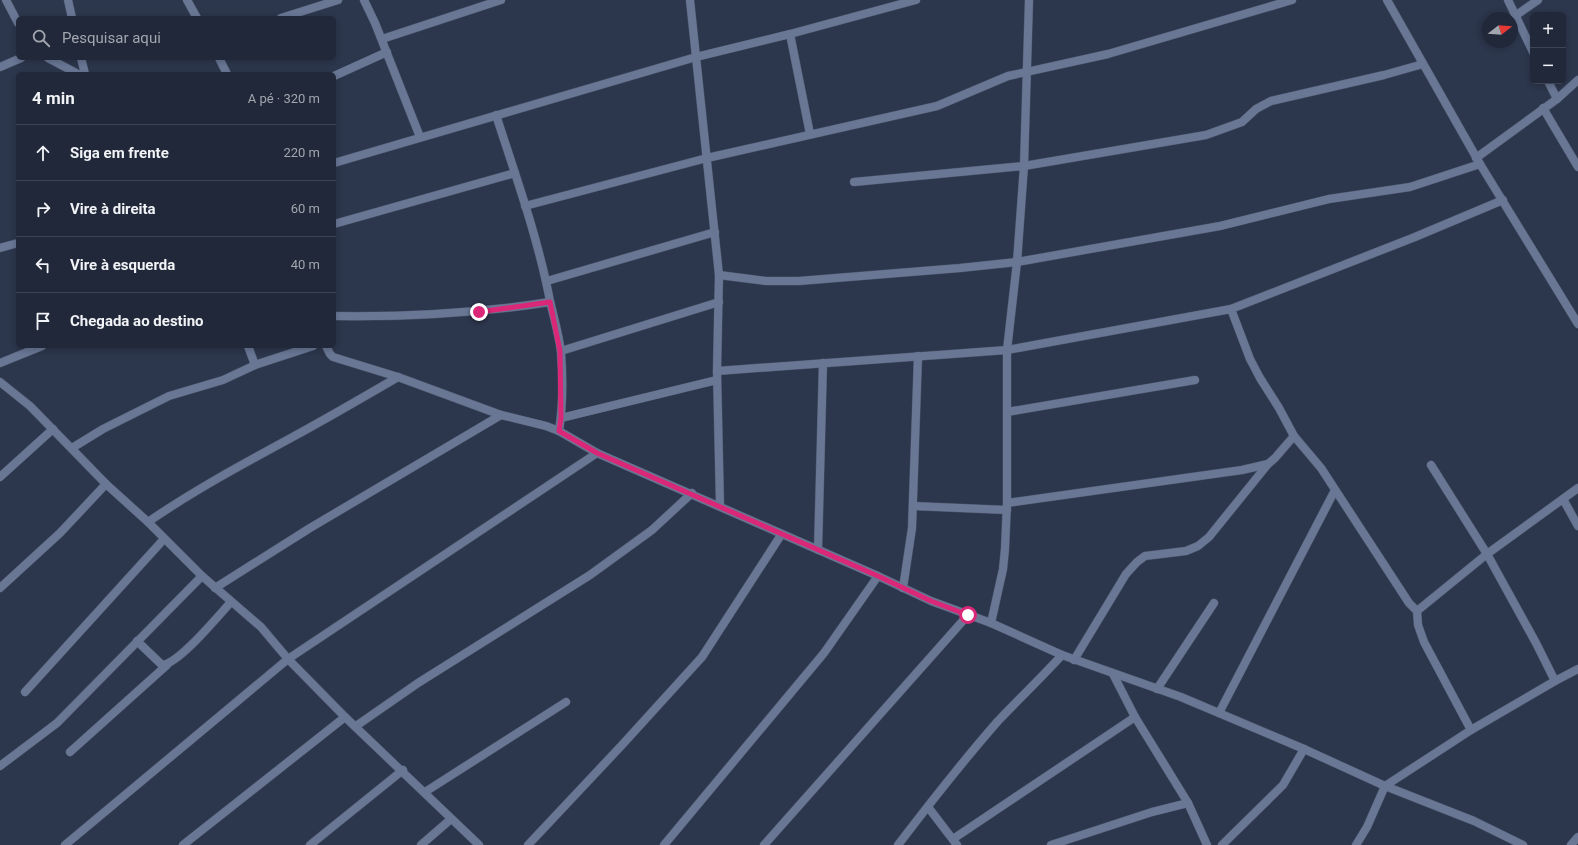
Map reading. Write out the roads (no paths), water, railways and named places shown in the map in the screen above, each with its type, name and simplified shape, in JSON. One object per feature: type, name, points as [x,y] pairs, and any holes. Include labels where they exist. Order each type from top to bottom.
[{"type":"street","points":[[6,0],[16,19]]},
{"type":"street","points":[[68,0],[72,16]]},
{"type":"street","points":[[187,0],[196,16]]},
{"type":"street","points":[[287,16],[338,0]]},
{"type":"street","points":[[364,0],[382,38],[420,137]]},
{"type":"street","points":[[382,38],[501,0]]},
{"type":"street","points":[[690,0],[719,275],[717,380],[720,506]]},
{"type":"street","points":[[336,162],[696,57],[790,34],[906,1],[916,0]]},
{"type":"street","points":[[990,623],[1002,569],[1007,507],[1007,350],[1017,262],[1024,166],[1029,0]]},
{"type":"street","points":[[525,206],[707,158],[937,106],[1002,79],[1028,71],[1065,65],[1108,54],[1292,0]]},
{"type":"street","points":[[1387,0],[1478,161],[1578,324]]},
{"type":"street","points":[[1508,0],[1513,12]]},
{"type":"street","points":[[1518,14],[1538,0]]},
{"type":"street","points":[[1518,22],[1531,48]]},
{"type":"street","points":[[790,34],[810,134]]},
{"type":"street","points":[[336,75],[387,52]]},
{"type":"street","points":[[0,67],[16,60]]},
{"type":"street","points":[[52,60],[74,72]]},
{"type":"street","points":[[82,60],[84,72]]},
{"type":"street","points":[[220,60],[226,72]]},
{"type":"street","points":[[854,182],[1024,166],[1206,135],[1242,122],[1256,108],[1271,101],[1384,75],[1423,64]]},
{"type":"street","points":[[719,275],[766,281],[799,281],[988,266],[1214,228],[1329,199],[1410,187],[1478,161],[1578,80]]},
{"type":"street","points":[[1550,84],[1557,98]]},
{"type":"street","points":[[1543,108],[1578,167]]},
{"type":"street","points":[[496,115],[547,281],[560,351],[561,418],[559,431]]},
{"type":"street","points":[[336,223],[515,174]]},
{"type":"street","points":[[717,371],[1007,350],[1231,309],[1415,237],[1503,200]]},
{"type":"street","points":[[547,281],[715,232]]},
{"type":"street","points":[[0,248],[16,244]]},
{"type":"street","points":[[336,316],[386,317],[479,312],[550,302]]},
{"type":"street","points":[[560,351],[719,302]]},
{"type":"street","points":[[1231,309],[1250,359],[1294,436],[1321,468],[1409,603],[1417,611],[1418,625],[1424,642],[1471,730]]},
{"type":"street","points":[[0,363],[37,348]]},
{"type":"street","points":[[249,348],[255,365]]},
{"type":"street","points":[[72,448],[138,410],[169,396],[223,380],[255,365],[307,348]]},
{"type":"street","points":[[327,348],[333,357],[398,377],[501,415],[546,426],[559,431],[597,453],[692,493],[782,535],[878,576],[931,601],[990,623],[1074,660],[1157,689],[1219,713],[1304,749],[1385,786],[1474,821],[1523,845]]},
{"type":"street","points":[[903,588],[910,548],[918,356]]},
{"type":"street","points":[[818,550],[823,363]]},
{"type":"street","points":[[148,522],[167,508],[240,465],[336,414],[398,377]]},
{"type":"street","points":[[561,418],[717,380]]},
{"type":"street","points":[[1007,412],[1194,380]]},
{"type":"street","points":[[0,382],[30,406],[106,484],[148,522],[202,576],[261,627],[288,659],[480,845]]},
{"type":"street","points":[[215,588],[310,528],[501,415]]},
{"type":"street","points":[[0,477],[53,429]]},
{"type":"street","points":[[1074,660],[1126,574],[1137,562],[1145,556],[1186,551],[1198,546],[1209,538],[1268,464],[1294,436]]},
{"type":"street","points":[[65,845],[288,659],[597,453]]},
{"type":"street","points":[[912,506],[1007,507],[1242,470],[1268,464]]},
{"type":"street","points":[[1431,465],[1487,554],[1555,681]]},
{"type":"street","points":[[0,588],[60,533],[106,484]]},
{"type":"street","points":[[1417,611],[1487,554],[1578,488]]},
{"type":"street","points":[[1219,713],[1335,490]]},
{"type":"street","points":[[356,726],[418,683],[590,575],[652,530],[692,493]]},
{"type":"street","points":[[1563,499],[1578,526]]},
{"type":"street","points":[[528,845],[702,657],[782,535]]},
{"type":"street","points":[[25,692],[164,539]]},
{"type":"street","points":[[0,766],[57,723],[202,576]]},
{"type":"street","points":[[664,845],[824,653],[878,576]]},
{"type":"street","points":[[70,752],[167,665],[179,657],[231,602]]},
{"type":"street","points":[[1157,689],[1214,602]]},
{"type":"street","points":[[764,845],[968,615]]},
{"type":"street","points":[[138,641],[162,665],[167,665]]},
{"type":"street","points":[[898,845],[956,771],[998,721],[1062,655]]},
{"type":"street","points":[[1356,845],[1368,827],[1385,786],[1471,730],[1578,669]]},
{"type":"street","points":[[1113,674],[1135,716],[1188,803],[1207,845]]},
{"type":"street","points":[[425,792],[566,702]]},
{"type":"street","points":[[183,845],[346,716]]},
{"type":"street","points":[[928,807],[955,842],[1135,716]]},
{"type":"street","points":[[1222,845],[1283,785],[1304,749]]},
{"type":"street","points":[[310,845],[403,770]]},
{"type":"street","points":[[1051,845],[1152,812],[1188,803]]},
{"type":"street","points":[[421,845],[452,819]]},
{"type":"street","points":[[1571,845],[1578,837]]}]
